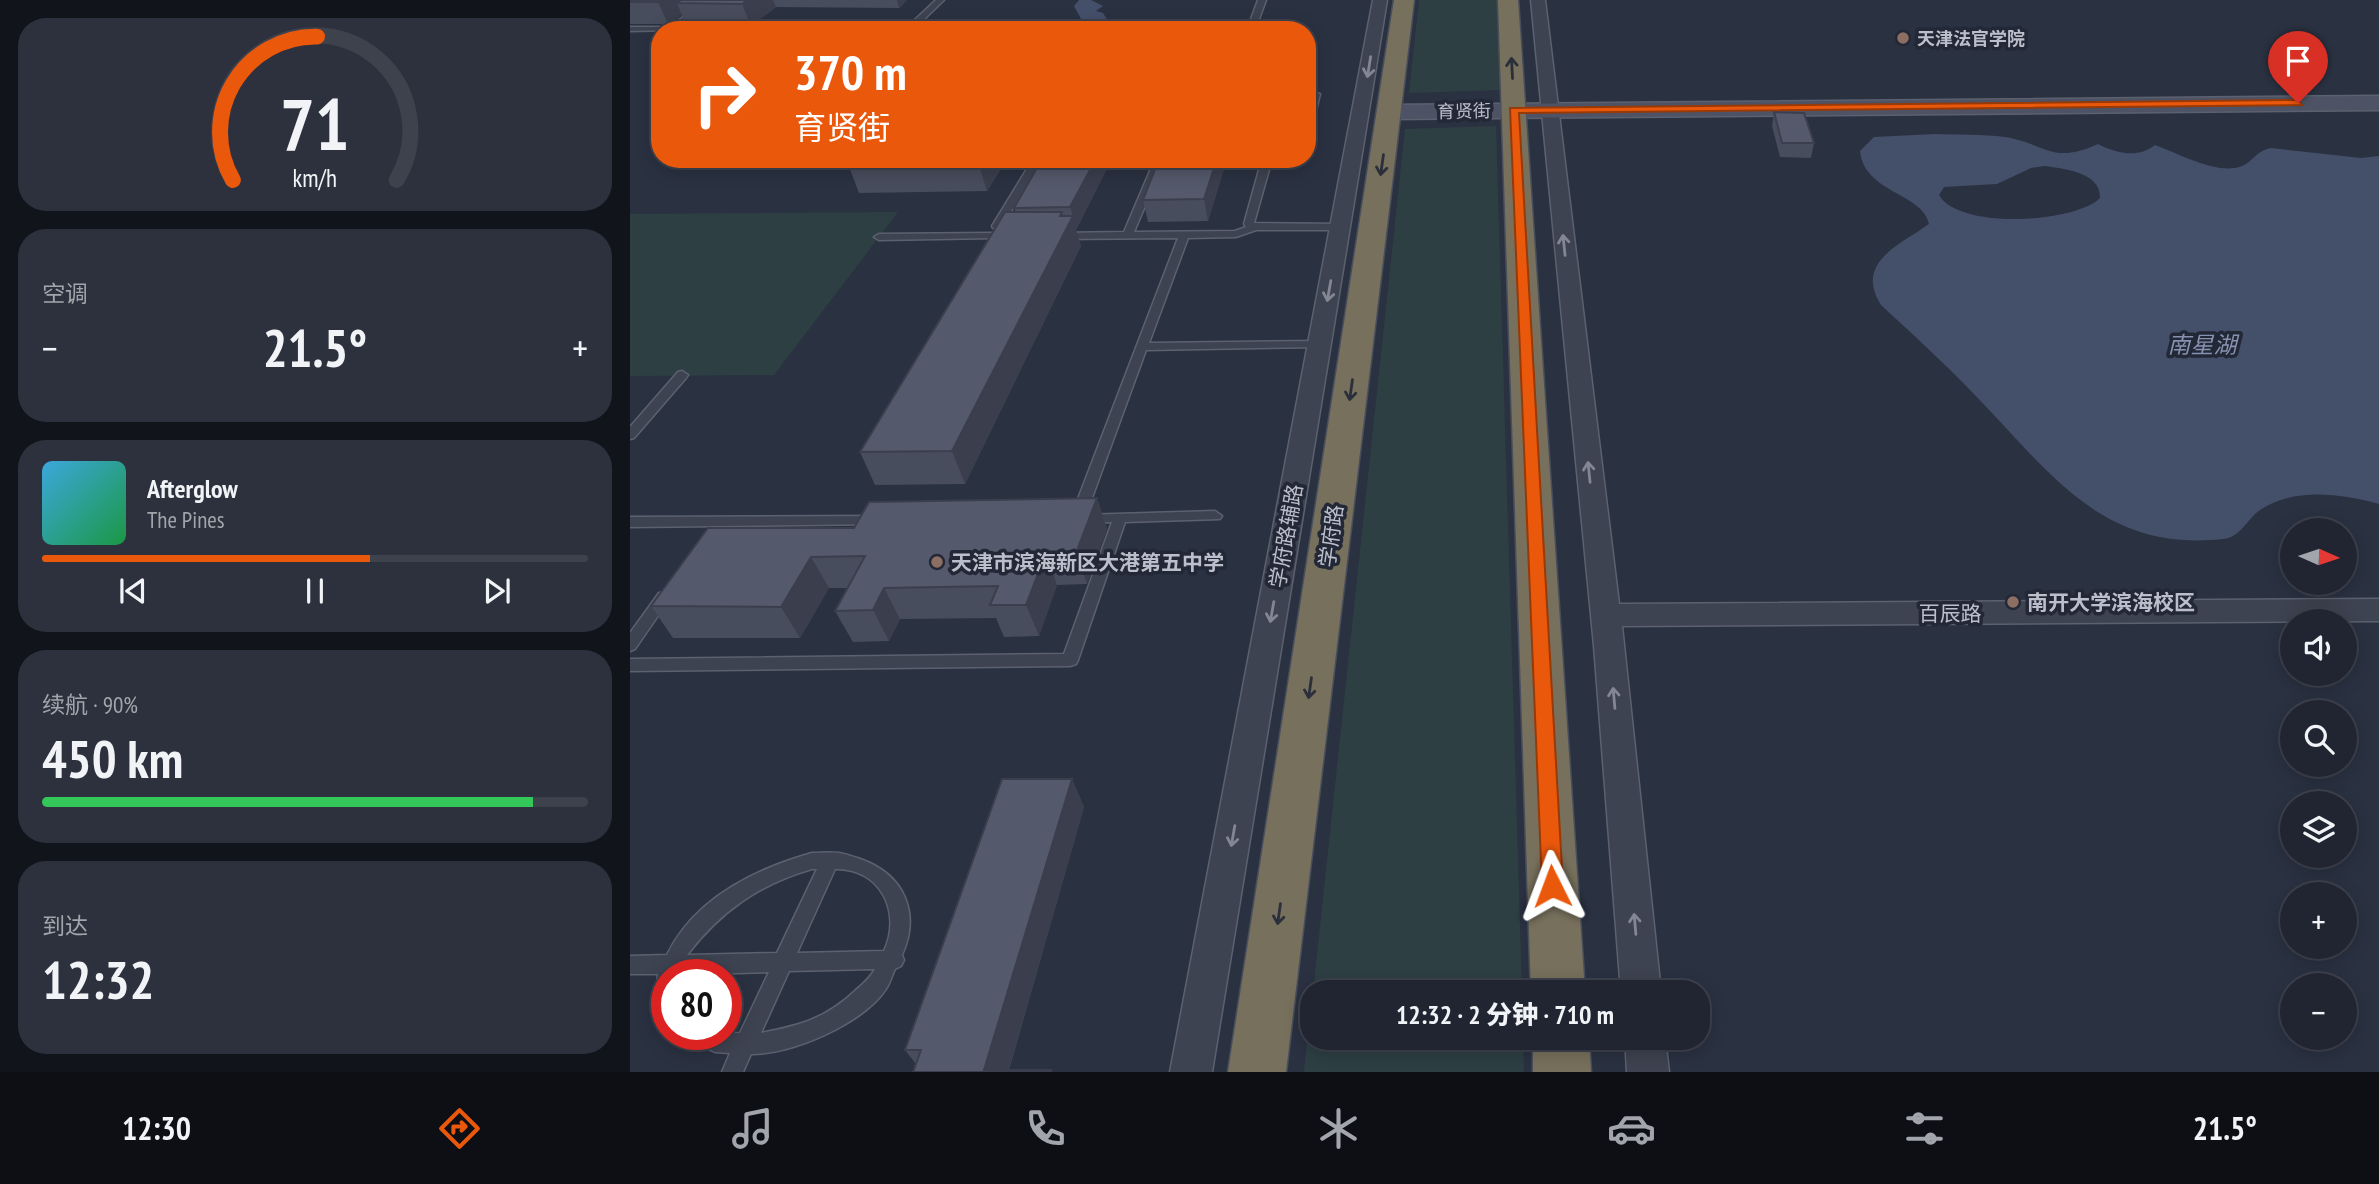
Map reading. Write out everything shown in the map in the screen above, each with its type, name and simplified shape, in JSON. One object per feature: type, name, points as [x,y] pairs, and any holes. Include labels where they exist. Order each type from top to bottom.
[{"type":"highway","name":"学府路","points":[[1257,1072],[1404,0]]},
{"type":"highway","points":[[1508,0],[1531,110],[1558,980]]},
{"type":"highway","points":[[1561,1050],[1562,1072]]},
{"type":"street","name":"学府路辅路","points":[[1191,1072],[1380,0]]},
{"type":"street","points":[[1538,0],[1531,110],[1606,615],[1640,980]]},
{"type":"street","name":"育贤街","points":[[1389,112],[2379,103]]},
{"type":"street","name":"百辰路","points":[[1606,615],[2379,610]]},
{"type":"street","points":[[1646,1050],[1648,1072]]},
{"type":"lane","points":[[683,21],[713,0]]},
{"type":"lane","points":[[918,21],[940,0]]},
{"type":"lane","points":[[1254,21],[1262,0]]},
{"type":"lane","points":[[630,29],[651,29]]},
{"type":"lane","points":[[991,236],[1033,168]]},
{"type":"lane","points":[[1128,236],[1156,168]]},
{"type":"lane","points":[[1255,228],[1249,224],[1265,168]]},
{"type":"lane","points":[[1046,236],[1236,234],[1255,228],[1341,227]]},
{"type":"lane","points":[[1184,235],[1082,506],[1064,518],[1215,516]]},
{"type":"lane","points":[[879,237],[1005,236]]},
{"type":"lane","points":[[1142,346],[1320,344]]},
{"type":"lane","points":[[630,435],[682,375]]},
{"type":"lane","points":[[630,665],[1070,660],[1119,517]]},
{"type":"lane","points":[[630,522],[714,527],[894,521]]},
{"type":"lane","points":[[630,645],[670,589]]},
{"type":"lane","points":[[753,1069],[726,1070],[783,962],[830,861]]},
{"type":"lane","points":[[676,959],[695,929],[725,901],[759,879],[795,866],[830,861],[860,865],[884,879],[898,900],[902,928],[894,960],[872,996],[839,1029],[786,1058]]},
{"type":"lane","points":[[742,966],[894,960]]},
{"type":"lane","points":[[630,965],[651,969]]},
{"type":"shaded area","points":[[1419,0],[1497,0],[1500,90],[1409,93]]},
{"type":"shaded area","points":[[1496,126],[1522,980],[1314,980],[1405,129]]},
{"type":"shaded area","points":[[898,212],[774,375],[630,376],[630,214]]},
{"type":"shaded area","points":[[1306,1050],[1523,1050],[1524,1072],[1304,1072]]},
{"type":"water","points":[[1079,0],[1091,0],[1103,6],[1096,11],[1103,13],[1108,21],[1072,21],[1081,19],[1074,6]]},
{"type":"water","name":"南星湖","points":[[1935,134],[1997,136],[2059,153],[2083,150],[2098,144],[2119,152],[2134,153],[2155,145],[2196,162],[2219,168],[2239,167],[2271,148],[2361,158],[2379,156],[2379,504],[2334,495],[2303,495],[2273,503],[2260,510],[2239,532],[2229,538],[2184,540],[2150,535],[2119,524],[2091,508],[2041,465],[1965,385],[1881,305],[1874,290],[1873,277],[1877,266],[1884,256],[1929,224],[1916,205],[1882,184],[1864,165],[1860,151],[1874,137]],"holes":[[[2045,166],[2088,177],[2099,189],[2100,198],[2067,213],[2018,219],[1969,214],[1951,206],[1939,195],[1944,187],[1997,184],[2031,168]]]},
{"type":"building","points":[[630,0],[662,0],[630,2]]},
{"type":"building","points":[[681,0],[748,0],[742,4],[677,3]]},
{"type":"building","points":[[1774,112],[1804,113],[1814,143],[1782,143]]},
{"type":"building","points":[[1037,168],[1091,168],[1070,207],[1014,208]]},
{"type":"building","points":[[1155,168],[1214,168],[1204,199],[1143,200]]},
{"type":"building","points":[[1005,212],[1062,212],[1060,216],[1073,216],[952,451],[860,452]]},
{"type":"building","points":[[1097,498],[1076,553],[1046,553],[1026,605],[990,605],[998,586],[884,588],[873,610],[835,611],[865,556],[811,557],[781,607],[651,606],[708,528],[854,528],[869,502]]},
{"type":"building","points":[[1002,779],[1072,779],[984,1070],[1051,1072],[913,1072],[921,1050],[905,1050]]},
{"type":"place","name":"天津法官学院","points":[[1903,38]]},
{"type":"place","name":"天津市滨海新区大港第五中学","points":[[937,562]]},
{"type":"place","name":"南开大学滨海校区","points":[[2013,602]]},
{"type":"route","points":[[1552,886],[1514,110],[2298,103]]}]
